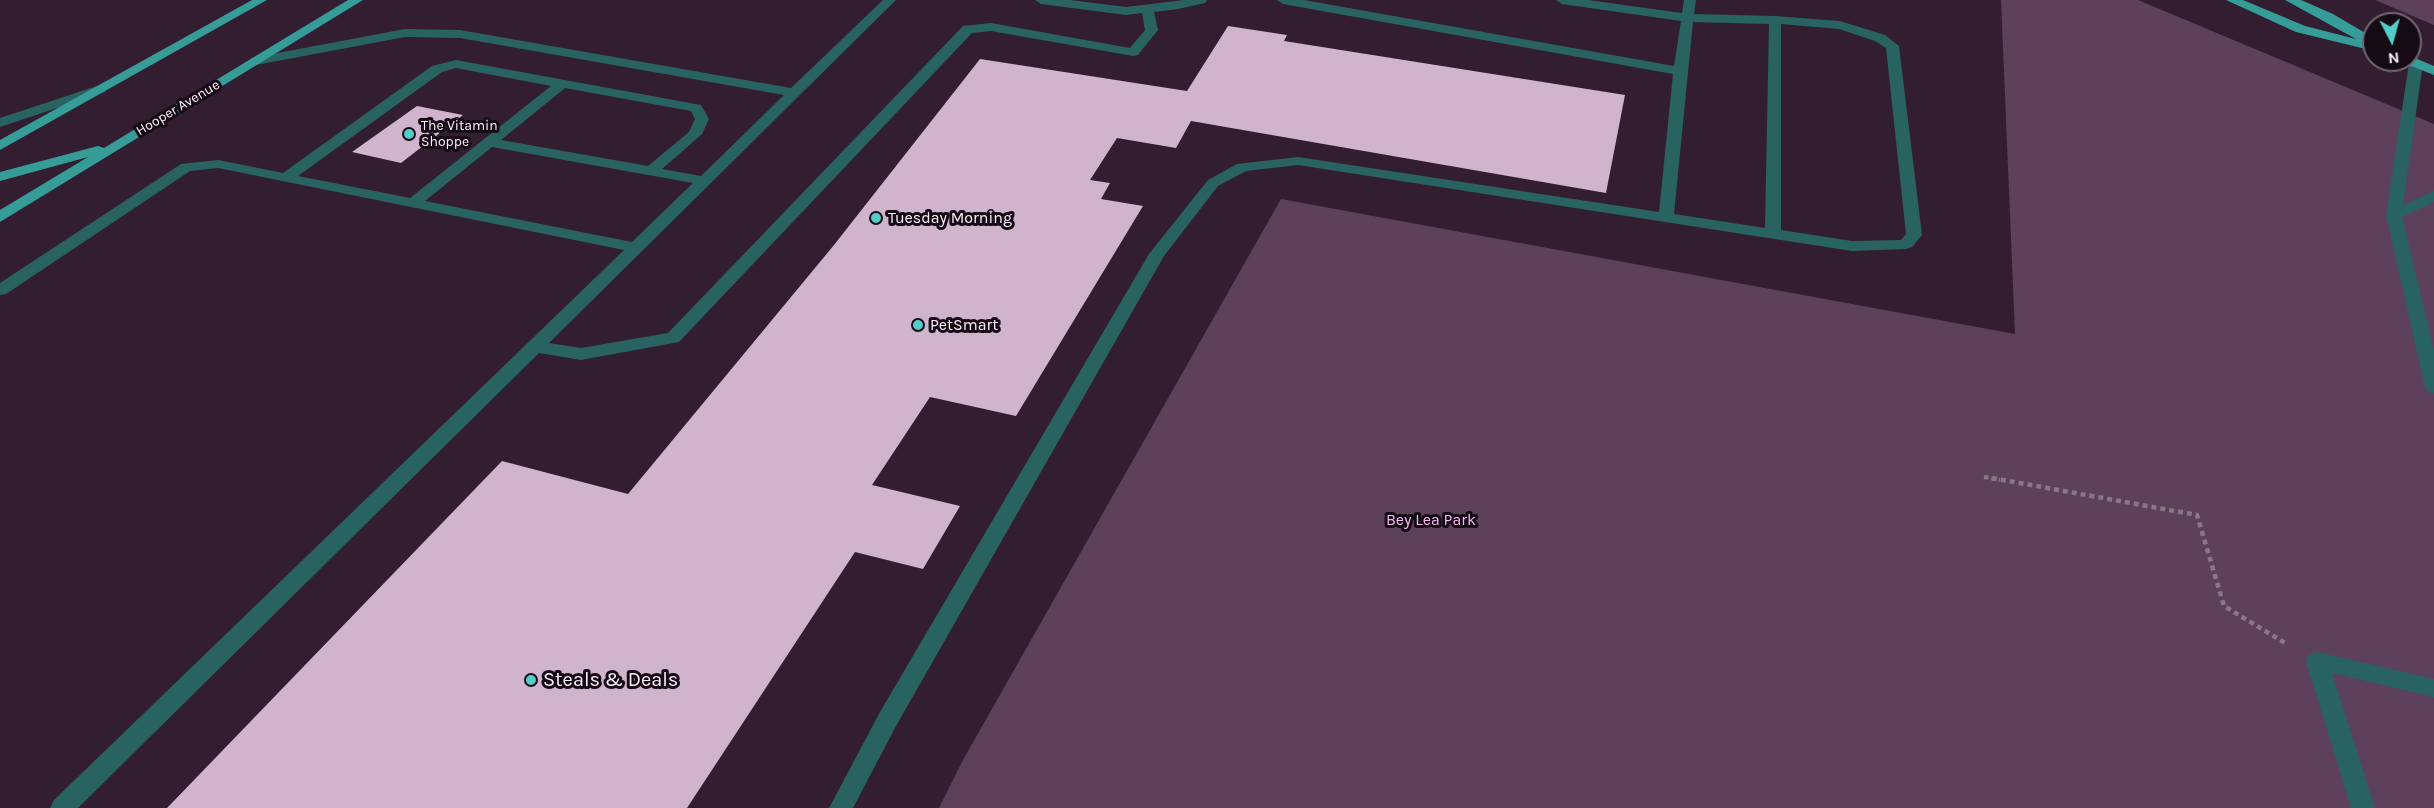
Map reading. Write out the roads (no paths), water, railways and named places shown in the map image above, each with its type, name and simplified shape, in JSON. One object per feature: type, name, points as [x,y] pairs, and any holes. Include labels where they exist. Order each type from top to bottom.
[{"type":"main road","points":[[0,146],[261,0]]},
{"type":"main road","name":"Hooper Avenue","points":[[0,217],[357,0]]},
{"type":"main road","points":[[2232,0],[2301,29],[2362,42]]},
{"type":"main road","points":[[2291,0],[2329,17],[2362,38]]},
{"type":"main road","points":[[0,177],[117,145]]},
{"type":"lane","points":[[62,808],[705,181],[886,0]]},
{"type":"lane","points":[[1041,0],[1126,11],[1201,0]]},
{"type":"lane","points":[[1283,0],[1680,71]]},
{"type":"lane","points":[[841,808],[894,709],[1157,254],[1214,183],[1242,167],[1298,161],[1852,246],[1896,246],[1906,244],[1914,236],[1892,46],[1871,34],[1840,25],[1775,20],[1688,18],[1562,0]]},
{"type":"lane","points":[[1666,218],[1680,71],[1690,0]]},
{"type":"lane","points":[[535,347],[582,354],[673,338],[968,29],[991,27],[1133,52],[1152,30],[1147,9]]},
{"type":"lane","points":[[1773,234],[1775,20]]},
{"type":"lane","points":[[256,61],[405,33],[460,34],[794,93]]},
{"type":"lane","points":[[285,178],[437,69],[456,64],[696,108],[702,118],[695,134],[651,171]]},
{"type":"lane","points":[[2412,72],[2394,215],[2434,387]]},
{"type":"lane","points":[[413,203],[563,83]]},
{"type":"lane","points":[[0,123],[105,88]]},
{"type":"lane","points":[[490,141],[705,181]]},
{"type":"lane","points":[[0,291],[186,167],[218,164],[636,248]]},
{"type":"lane","points":[[2394,215],[2434,196]]},
{"type":"lane","points":[[2363,808],[2317,661],[2434,688]]},
{"type":"place","name":"The Vitamin Shoppe","points":[[409,134]]},
{"type":"place","name":"Tuesday Morning","points":[[876,218]]},
{"type":"place","name":"PetSmart","points":[[918,325]]},
{"type":"place","name":"Steals & Deals","points":[[531,680]]},
{"type":"park label","name":"Bey Lea Park","points":[[1431,520]]}]
